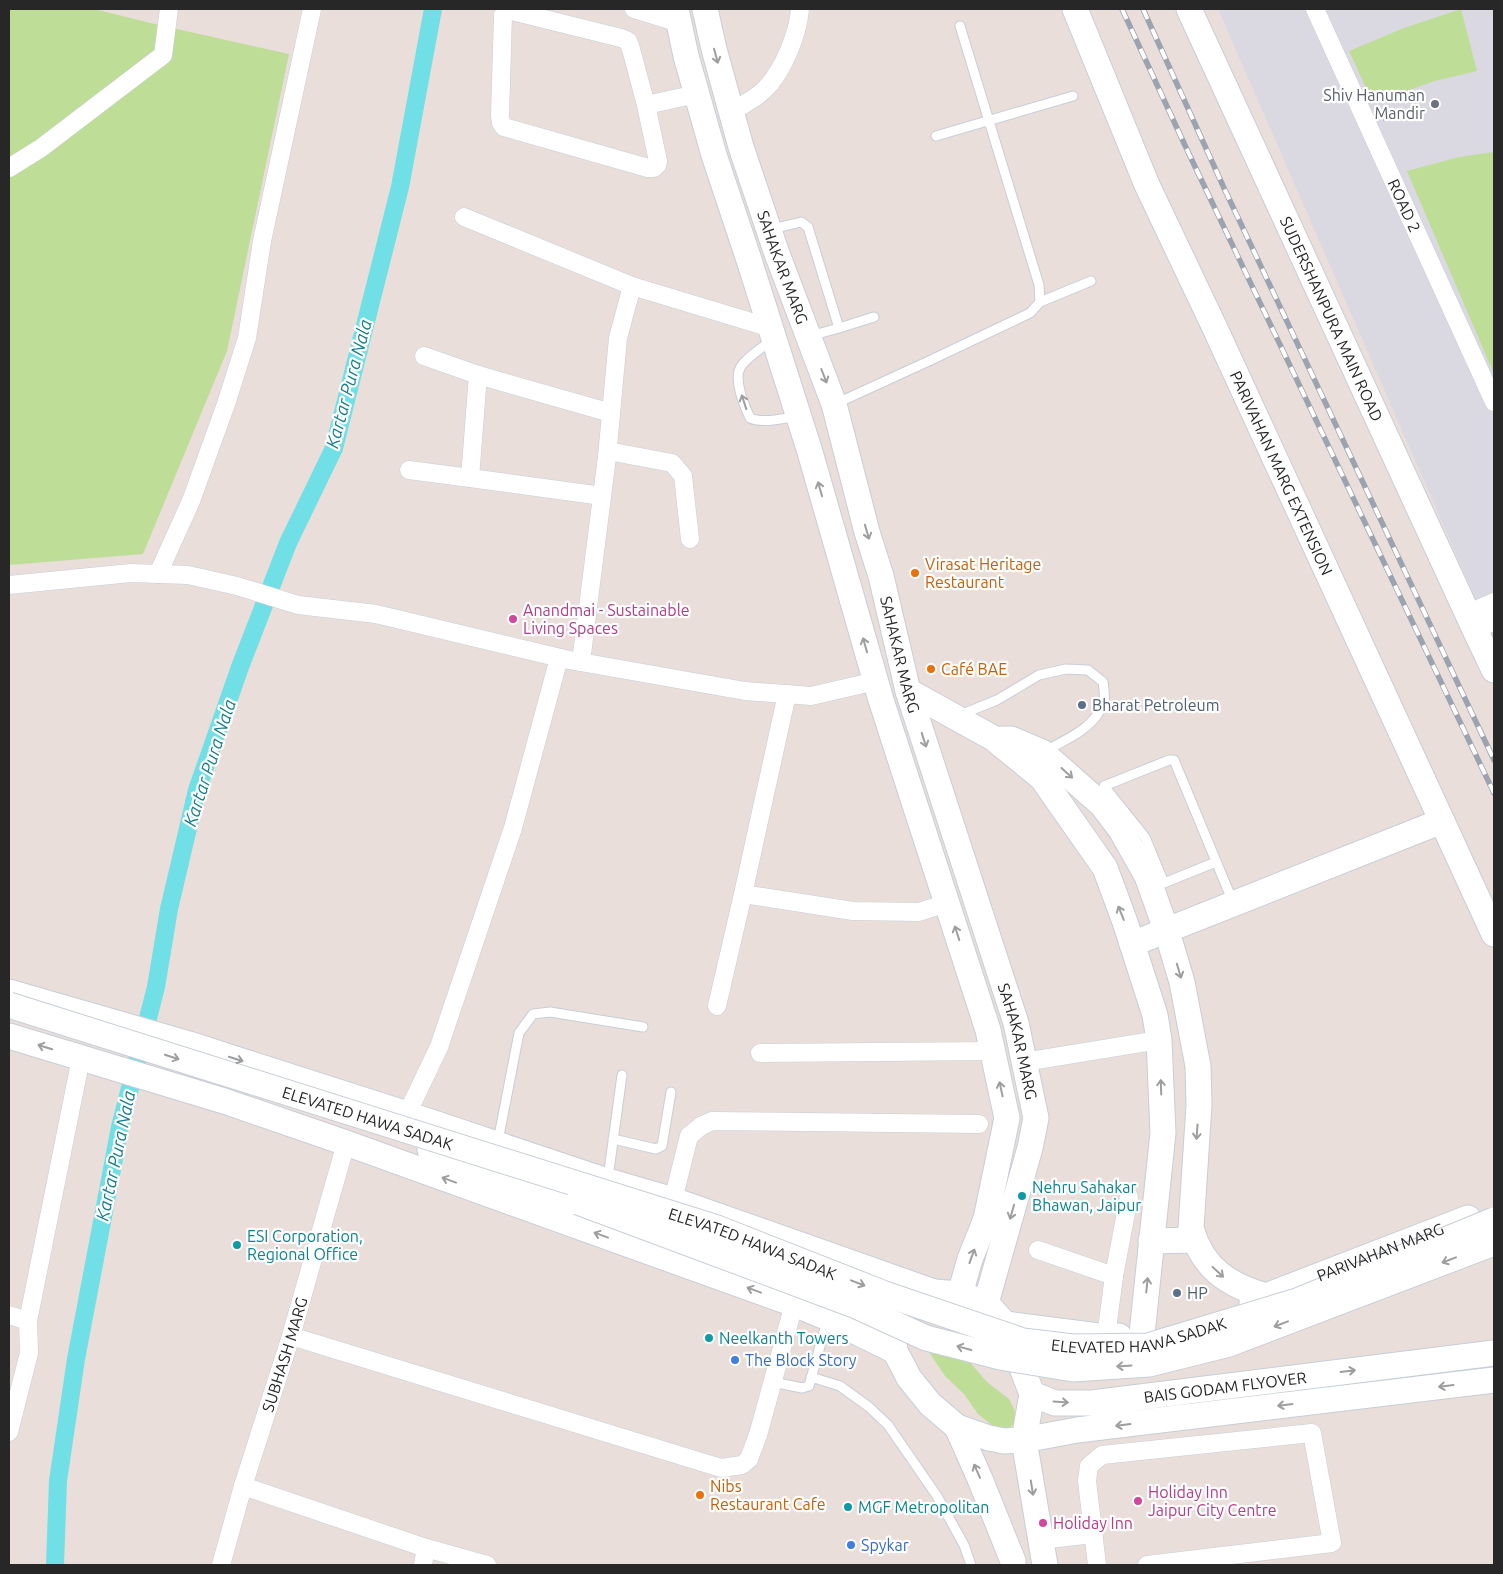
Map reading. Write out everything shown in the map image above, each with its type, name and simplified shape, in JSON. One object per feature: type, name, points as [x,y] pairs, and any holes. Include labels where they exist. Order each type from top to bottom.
[{"type":"street","points":[[9,168],[41,148],[163,55],[169,9]]},
{"type":"street","points":[[158,574],[191,501],[226,404],[247,338],[262,242],[312,9]]},
{"type":"street","points":[[634,9],[678,16]]},
{"type":"street","name":"SAHAKAR MARG","points":[[706,9],[714,49],[741,147],[769,230],[834,404],[880,576],[908,691],[1016,1023],[1036,1118],[1030,1148],[986,1303]]},
{"type":"street","points":[[731,112],[764,90],[786,61],[800,19],[800,9]]},
{"type":"street","name":"PARIVAHAN MARG EXTENSION","points":[[1075,9],[1147,185],[1494,934]]},
{"type":"street","name":"SUDERSHANPURA MAIN ROAD","points":[[1189,9],[1479,622],[1494,670]]},
{"type":"street","name":"ROAD 2","points":[[1315,9],[1494,402]]},
{"type":"street","points":[[507,11],[512,11],[628,41],[646,105],[658,161],[654,168],[648,168],[504,127],[500,116],[503,15],[507,11]]},
{"type":"street","name":"SAHAKAR MARG","points":[[678,16],[686,56],[714,155],[798,416],[876,681],[988,1030],[993,1051],[1007,1118],[986,1219],[970,1259],[960,1294]]},
{"type":"street","points":[[646,105],[697,94]]},
{"type":"street","points":[[464,216],[632,286],[772,334]]},
{"type":"street","points":[[581,662],[608,451],[618,338],[632,286]]},
{"type":"street","points":[[424,356],[478,375],[611,414]]},
{"type":"street","points":[[470,478],[478,375]]},
{"type":"street","points":[[608,451],[672,463],[684,476],[690,539]]},
{"type":"street","points":[[409,470],[602,496]]},
{"type":"street","points":[[9,585],[131,573],[188,575],[237,586],[298,604],[376,614],[559,658],[745,691],[811,696],[876,681]]},
{"type":"street","points":[[1479,622],[1494,602]]},
{"type":"street","points":[[406,1114],[439,1047],[498,873],[513,828],[559,658]]},
{"type":"street","points":[[908,691],[993,738],[1042,778],[1105,868],[1125,922],[1155,1015],[1159,1040],[1163,1133],[1142,1334]]},
{"type":"street","points":[[717,1006],[786,694]]},
{"type":"street","points":[[993,738],[1010,739],[1042,752],[1102,806],[1121,830],[1147,876],[1182,982],[1198,1066],[1199,1105],[1191,1228],[1195,1240],[1208,1263],[1226,1280],[1266,1296]]},
{"type":"street","points":[[1132,944],[1167,932],[1442,822]]},
{"type":"street","points":[[743,894],[854,911],[919,912],[947,903]]},
{"type":"street","points":[[9,992],[189,1044],[608,1181],[673,1200],[934,1292],[960,1294],[986,1303],[1005,1324],[1032,1394],[1024,1440],[1045,1565]]},
{"type":"street","name":"ELEVATED HAWA SADAK","points":[[9,1005],[717,1228],[885,1294],[1023,1341],[1073,1347],[1148,1346],[1297,1301],[1494,1220]]},
{"type":"street","points":[[9,1036],[224,1101],[346,1143],[794,1304],[828,1318],[895,1351]]},
{"type":"street","points":[[1024,1062],[1159,1040]]},
{"type":"street","points":[[760,1053],[993,1051]]},
{"type":"street","points":[[9,1432],[30,1353],[28,1321],[81,1058]]},
{"type":"street","name":"ELEVATED HAWA SADAK","points":[[224,1101],[293,1110],[404,1141],[578,1202],[854,1305],[926,1338],[1000,1357],[1073,1369],[1149,1364],[1229,1344],[1494,1242]]},
{"type":"street","points":[[673,1200],[689,1136],[701,1126],[712,1122],[979,1124]]},
{"type":"street","name":"SUBHASH MARG","points":[[220,1565],[291,1336],[346,1143]]},
{"type":"street","points":[[1106,1337],[1114,1276],[1129,1197]]},
{"type":"street","name":"PARIVAHAN MARG","points":[[1266,1296],[1494,1208]]},
{"type":"street","points":[[1152,1241],[1195,1240]]},
{"type":"street","points":[[1038,1250],[1114,1276]]},
{"type":"street","points":[[934,1292],[915,1296],[903,1306],[892,1330],[895,1351],[909,1378],[930,1404],[957,1427],[1004,1441],[1024,1440]]},
{"type":"street","points":[[1005,1324],[1106,1337],[1142,1334],[1176,1328],[1222,1316],[1266,1296]]},
{"type":"street","points":[[291,1336],[721,1468],[742,1465],[749,1459],[758,1435],[794,1304]]},
{"type":"street","points":[[9,1315],[28,1321]]},
{"type":"street","name":"BAIS GODAM FLYOVER","points":[[1032,1394],[1055,1403],[1092,1403],[1494,1353]]},
{"type":"street","name":"BAIS GODAM FLYOVER","points":[[1024,1440],[1077,1430],[1494,1380]]},
{"type":"street","points":[[957,1427],[980,1478],[1013,1565]]},
{"type":"street","points":[[1096,1565],[1087,1481],[1088,1466],[1102,1455],[1312,1433],[1332,1542],[1147,1565]]},
{"type":"street","points":[[243,1486],[426,1548],[487,1565]]},
{"type":"street","points":[[1040,1540],[1093,1534]]},
{"type":"street","points":[[423,1565],[426,1548]]},
{"type":"lane","points":[[960,26],[1039,285],[1040,302]]},
{"type":"lane","points":[[936,136],[1073,96]]},
{"type":"lane","points":[[769,230],[802,222],[808,227],[839,328]]},
{"type":"lane","points":[[834,404],[1030,313],[1040,302],[1091,281]]},
{"type":"lane","points":[[808,336],[874,317]]},
{"type":"lane","points":[[772,334],[757,352],[740,367],[737,377],[744,403],[752,420],[798,416]]},
{"type":"lane","points":[[955,717],[997,700],[1039,675],[1066,669],[1088,670],[1103,682],[1104,700],[1096,716],[1080,732],[1042,752]]},
{"type":"lane","points":[[1216,862],[1164,883],[1145,837],[1104,786],[1169,760],[1174,760],[1234,905]]},
{"type":"lane","points":[[497,1144],[519,1033],[533,1014],[550,1012],[643,1027]]},
{"type":"lane","points":[[608,1181],[622,1075]]},
{"type":"lane","points":[[613,1140],[656,1149],[662,1146],[671,1092]]},
{"type":"lane","points":[[773,1382],[802,1388],[809,1386],[828,1318]]},
{"type":"lane","points":[[811,1377],[840,1386],[869,1407],[888,1425],[937,1496],[964,1545],[971,1565]]},
{"type":"path","points":[[1369,125],[1380,120],[1421,111]]},
{"type":"shaded area","points":[[1218,9],[1494,9],[1494,641]]},
{"type":"green space","points":[[9,9],[94,9],[289,54],[227,351],[143,554],[9,565]]},
{"type":"green space","points":[[1461,9],[1477,71],[1435,81],[1373,103],[1349,51],[1404,28]]},
{"type":"green space","points":[[1494,152],[1494,374],[1407,171],[1459,157]]},
{"type":"green space","points":[[929,1327],[938,1328],[951,1334],[965,1357],[987,1382],[1009,1399],[1014,1409],[1016,1423],[1005,1430],[994,1427],[978,1414],[964,1394],[945,1376],[921,1340]]},
{"type":"waterway","name":"Kartar Pura Nala","points":[[55,1565],[58,1481],[76,1359],[120,1127],[156,987],[169,909],[197,790],[240,667],[288,543],[334,448],[400,187],[433,9]]},
{"type":"railway","points":[[1122,9],[1189,154],[1494,793]]},
{"type":"railway","points":[[1143,9],[1224,188],[1494,760]]},
{"type":"place","name":"Shiv Hanuman Mandir","points":[[1435,104]]},
{"type":"place","name":"Virasat Heritage Restaurant","points":[[915,573]]},
{"type":"place","name":"Anandmai - Sustainable Living Spaces","points":[[513,619]]},
{"type":"place","name":"Café BAE","points":[[931,669]]},
{"type":"place","name":"Bharat Petroleum","points":[[1082,705]]},
{"type":"place","name":"Nehru Sahakar Bhawan, Jaipur","points":[[1022,1196]]},
{"type":"place","name":"ESI Corporation, Regional Office","points":[[237,1245]]},
{"type":"place","name":"HP","points":[[1177,1293]]},
{"type":"place","name":"Neelkanth Towers","points":[[709,1338]]},
{"type":"place","name":"The Block Story","points":[[735,1360]]},
{"type":"place","name":"Nibs Restaurant Cafe","points":[[700,1495]]},
{"type":"place","name":"Holiday Inn Jaipur City Centre","points":[[1138,1501]]},
{"type":"place","name":"MGF Metropolitan","points":[[848,1507]]},
{"type":"place","name":"Holiday Inn","points":[[1043,1523]]},
{"type":"place","name":"Spykar","points":[[851,1545]]}]
